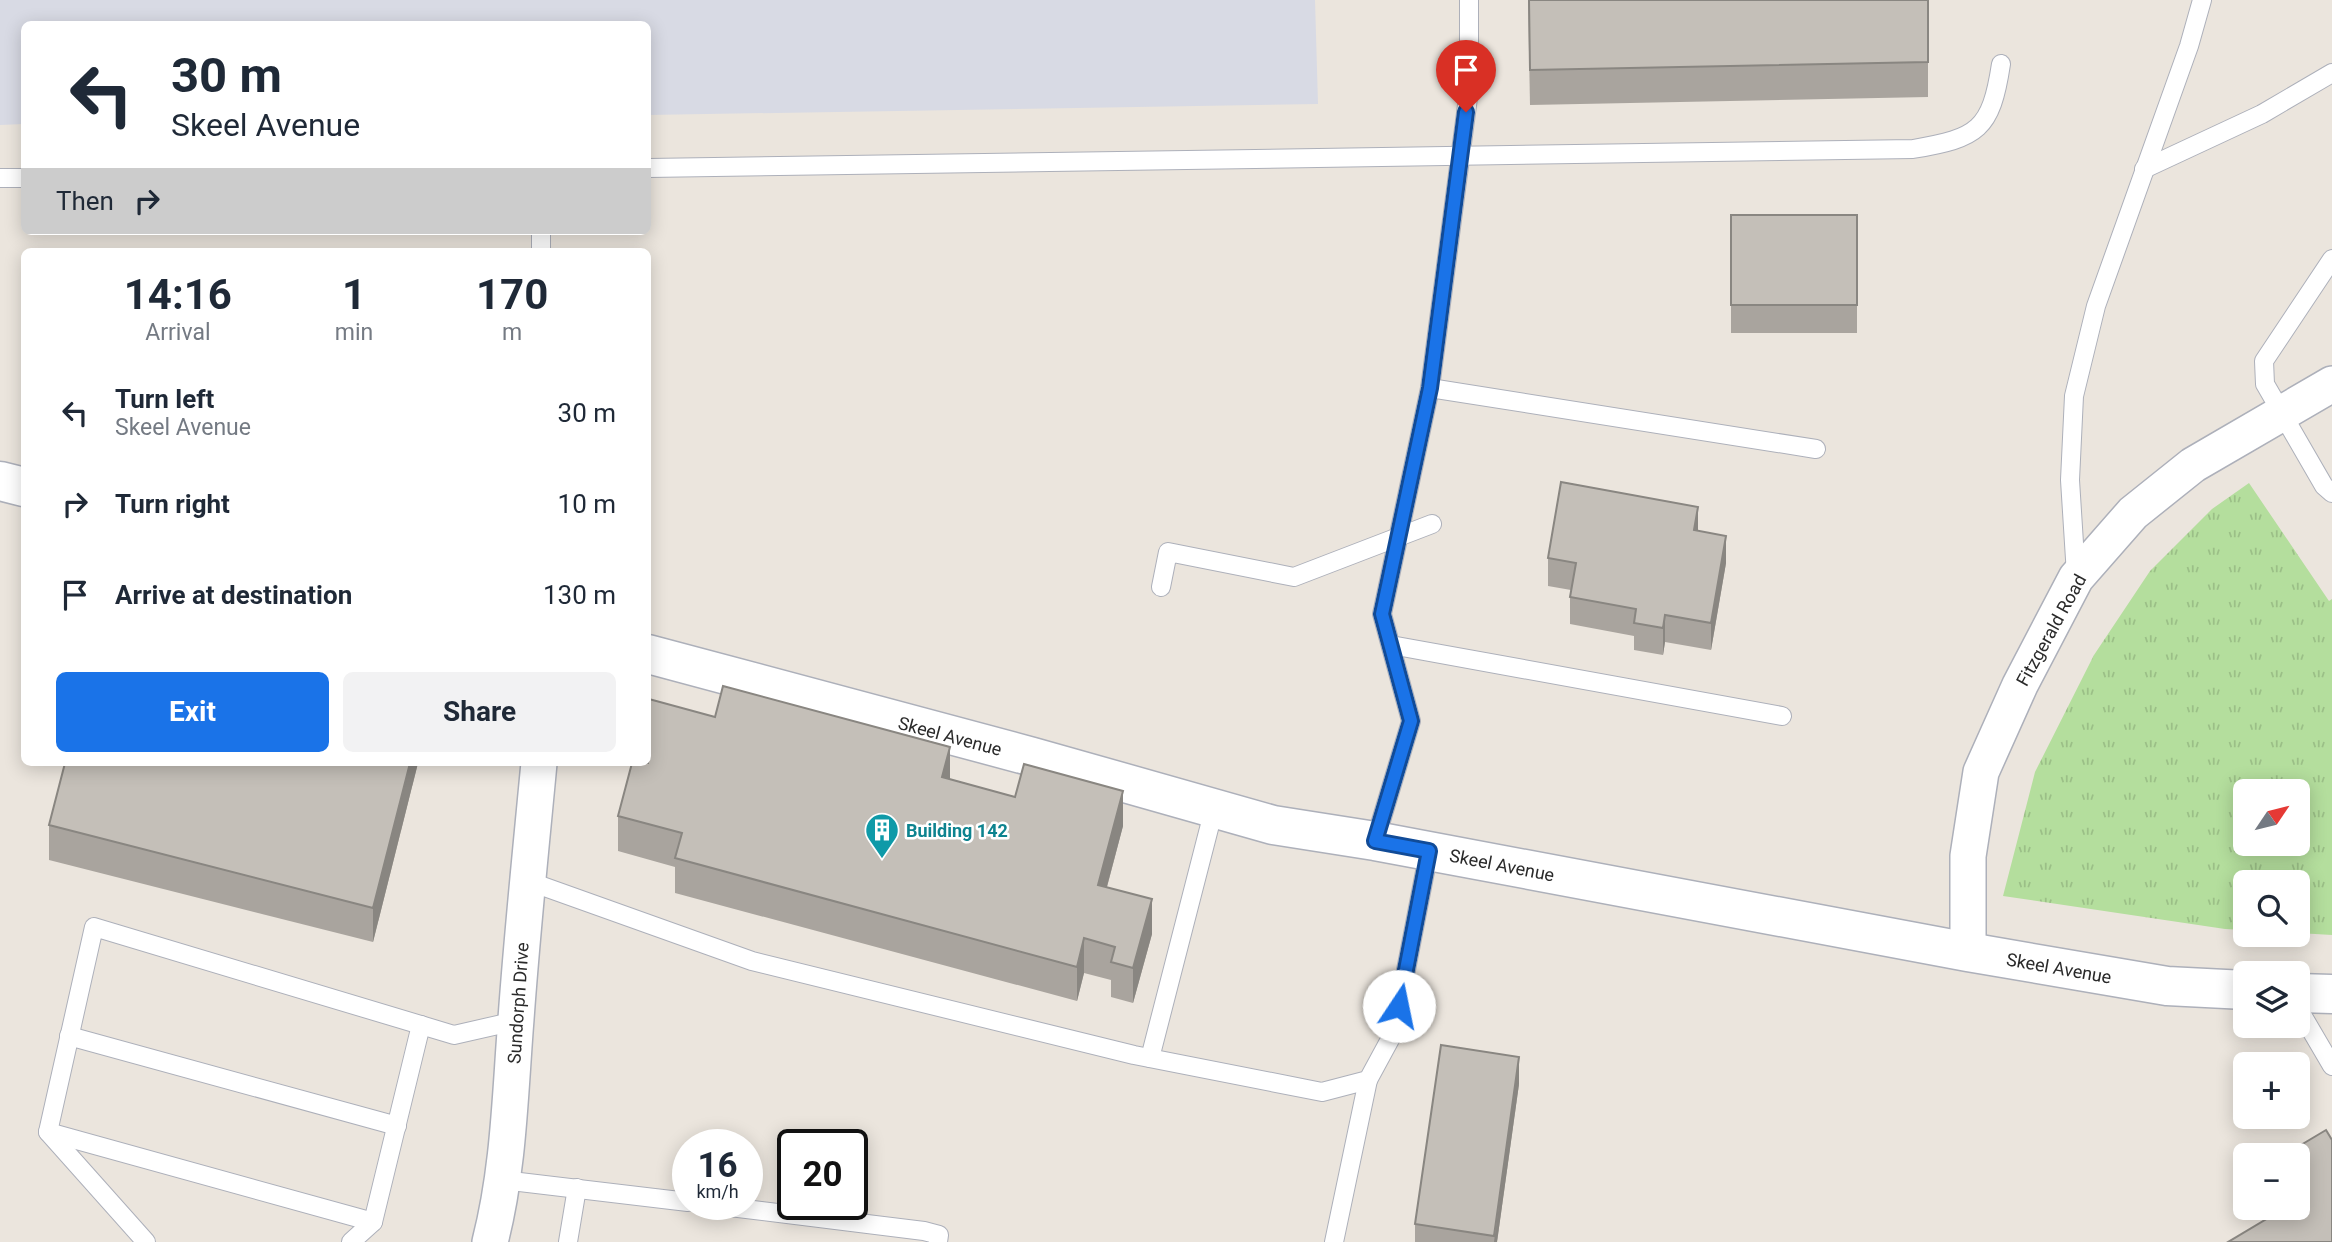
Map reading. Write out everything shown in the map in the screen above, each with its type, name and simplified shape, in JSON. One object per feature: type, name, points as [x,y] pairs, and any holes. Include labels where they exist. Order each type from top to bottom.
[{"type":"street","name":"Fitzgerald Road","points":[[1968,952],[1968,856],[1981,772],[2020,685],[2076,578],[2133,513],[2193,465],[2332,384]]},
{"type":"street","points":[[0,481],[21,486]]},
{"type":"street","name":"Skeel Avenue","points":[[651,655],[1273,825],[1375,841],[1968,952],[2167,986],[2233,989]]},
{"type":"street","name":"Sundorph Drive","points":[[489,1242],[503,1180],[509,1133],[515,1021],[539,766]]},
{"type":"street","points":[[2310,993],[2332,994]]},
{"type":"lane","points":[[1375,841],[1411,721],[1382,614],[1430,388],[1469,90],[1469,0]]},
{"type":"lane","points":[[2076,578],[2070,481],[2074,396],[2096,306],[2189,46],[2202,0]]},
{"type":"lane","points":[[651,168],[1913,149],[1951,142],[1976,129],[1991,110],[2001,64]]},
{"type":"lane","points":[[2144,169],[2262,114],[2332,73]]},
{"type":"lane","points":[[0,178],[21,178]]},
{"type":"lane","points":[[2332,259],[2264,361],[2265,384],[2324,486],[2332,493]]},
{"type":"lane","points":[[1430,388],[1816,449]]},
{"type":"lane","points":[[1161,587],[1168,552],[1294,577],[1432,524]]},
{"type":"lane","points":[[1391,645],[1782,716]]},
{"type":"lane","points":[[1150,1058],[1214,809]]},
{"type":"lane","points":[[1334,1242],[1368,1080],[1394,1032],[1429,851]]},
{"type":"lane","points":[[528,881],[752,961],[1150,1058],[1322,1092],[1368,1080]]},
{"type":"lane","points":[[48,1132],[94,927],[454,1035],[515,1021]]},
{"type":"lane","points":[[351,1242],[373,1222],[421,1025]]},
{"type":"lane","points":[[2310,1028],[2332,1066]]},
{"type":"lane","points":[[69,1036],[397,1126]]},
{"type":"lane","points":[[48,1132],[373,1222]]},
{"type":"lane","points":[[48,1132],[146,1242]]},
{"type":"lane","points":[[503,1180],[672,1200]]},
{"type":"lane","points":[[568,1242],[577,1188]]},
{"type":"lane","points":[[763,1211],[924,1231],[939,1236],[938,1242]]},
{"type":"shaded area","points":[[0,0],[1315,0],[1318,104],[651,115],[651,21],[21,21],[21,124],[0,125]]},
{"type":"green space","points":[[2249,483],[2329,601],[2332,599],[2332,935],[2310,934],[2310,870],[2233,870],[2233,929],[2003,896],[2035,772],[2094,655],[2150,571],[2212,509]]},
{"type":"building","points":[[1529,0],[1928,0],[1928,62],[1530,70]]},
{"type":"building","points":[[1731,215],[1857,215],[1857,305],[1731,305]]},
{"type":"building","points":[[1561,482],[1698,507],[1694,530],[1726,536],[1711,623],[1665,615],[1663,628],[1634,623],[1636,609],[1570,597],[1576,563],[1548,558]]},
{"type":"building","name":"Building 142","points":[[723,686],[950,747],[942,777],[1015,797],[1024,764],[1123,791],[1098,885],[1152,899],[1133,968],[1111,962],[1115,947],[1084,938],[1077,967],[675,858],[682,833],[618,816],[631,766],[651,766],[651,700],[715,717]]},
{"type":"building","points":[[64,766],[409,766],[373,908],[49,825]]},
{"type":"building","points":[[1441,1045],[1519,1057],[1494,1236],[1415,1224]]},
{"type":"building","points":[[2326,1130],[2332,1140],[2332,1242],[2228,1242],[2265,1220],[2310,1220],[2310,1143],[2304,1143]]},
{"type":"place","name":"Building 142","points":[[882,860]]},
{"type":"route","points":[[1399,1006],[1429,851],[1375,841],[1411,721],[1382,614],[1430,388],[1466,112]]}]
